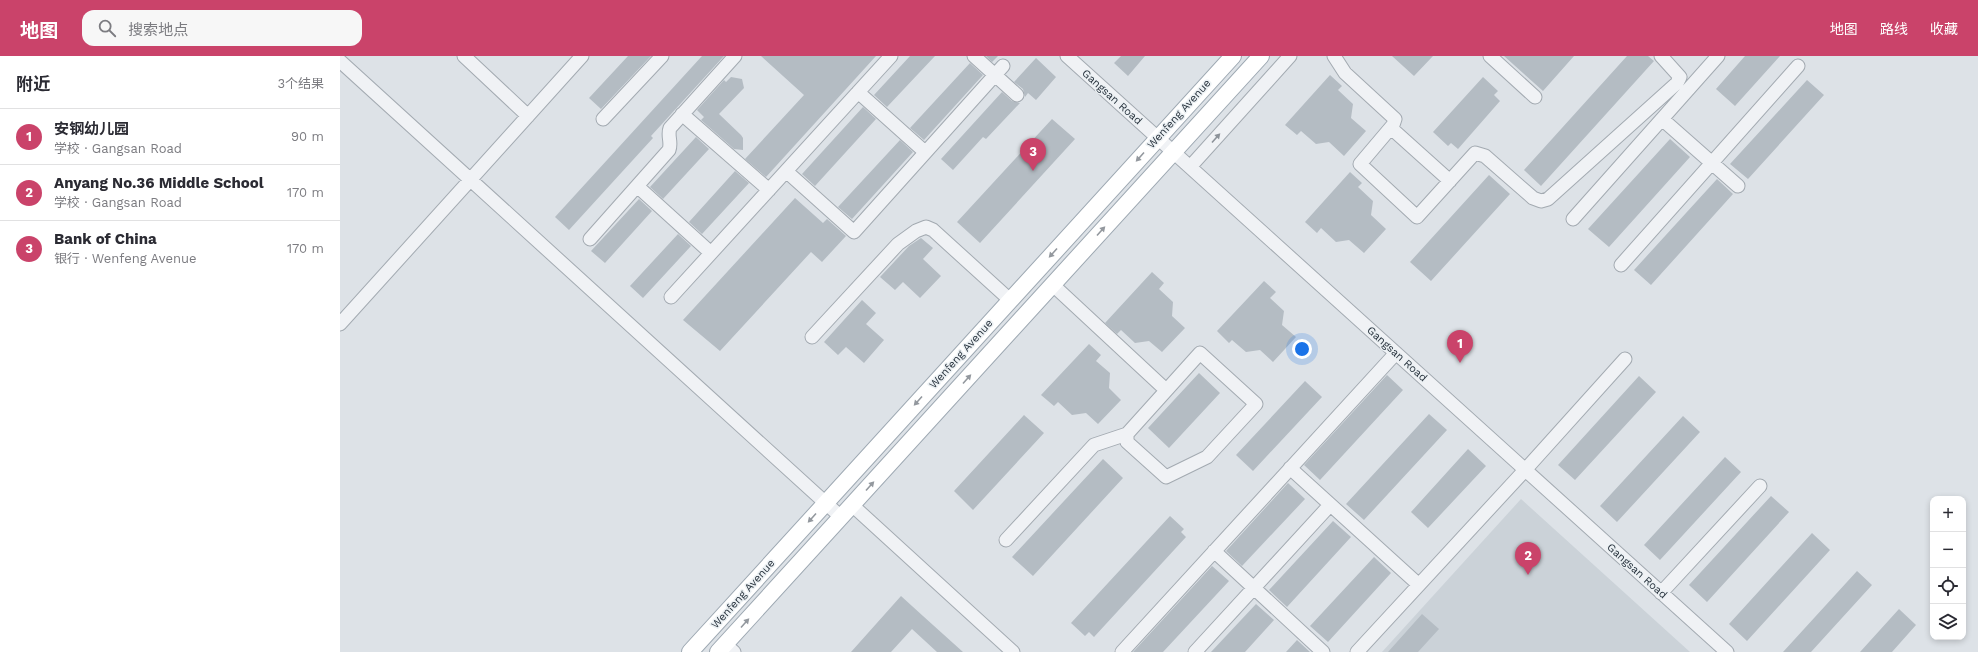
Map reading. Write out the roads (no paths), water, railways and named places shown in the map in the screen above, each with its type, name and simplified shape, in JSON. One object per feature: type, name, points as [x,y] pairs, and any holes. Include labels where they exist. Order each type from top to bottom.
[{"type":"main road","name":"Wenfeng Avenue","points":[[690,652],[1233,56]]},
{"type":"main road","name":"Wenfeng Avenue","points":[[726,650],[841,517],[1261,56]]},
{"type":"street","points":[[464,56],[528,116]]},
{"type":"street","points":[[340,324],[582,56]]},
{"type":"street","points":[[603,119],[662,56]]},
{"type":"street","points":[[590,239],[669,150],[671,146],[668,133],[670,128],[735,56]]},
{"type":"street","points":[[671,297],[891,56]]},
{"type":"street","points":[[974,56],[999,70],[1017,94]]},
{"type":"street","name":"Gangsan Road","points":[[1067,56],[1727,652]]},
{"type":"street","points":[[1190,167],[1290,56]]},
{"type":"street","points":[[1334,56],[1345,73],[1395,119],[1391,128],[1360,164],[1417,217],[1476,153],[1481,153],[1533,198],[1541,201],[1548,199],[1677,83],[1680,77],[1661,56]]},
{"type":"street","points":[[1490,56],[1535,97]]},
{"type":"street","points":[[1573,219],[1718,56]]},
{"type":"street","points":[[340,61],[841,517]]},
{"type":"street","points":[[1621,265],[1798,66]]},
{"type":"street","points":[[786,171],[854,232],[999,70]]},
{"type":"street","points":[[858,92],[925,152]]},
{"type":"street","points":[[682,114],[769,190]]},
{"type":"street","points":[[1662,119],[1738,186]]},
{"type":"street","points":[[1391,128],[1450,181]]},
{"type":"street","points":[[637,186],[711,253]]},
{"type":"street","points":[[812,337],[898,244],[916,231],[926,227],[933,230],[1010,300]]},
{"type":"street","points":[[1053,285],[1166,390]]},
{"type":"street","points":[[1006,540],[1094,445],[1126,434],[1200,353],[1256,404],[1208,457],[1166,477],[1127,442],[1126,434]]},
{"type":"street","points":[[1122,652],[1396,353]]},
{"type":"street","points":[[1357,652],[1625,359]]},
{"type":"street","points":[[1290,468],[1419,585]]},
{"type":"street","points":[[1662,593],[1760,486]]},
{"type":"street","points":[[852,505],[1013,652]]},
{"type":"street","points":[[1196,652],[1330,505]]},
{"type":"street","points":[[1214,551],[1323,652]]},
{"type":"place","name":"Bank of China","points":[[1033,171]]},
{"type":"place","name":"安钢幼儿园","points":[[1460,363]]},
{"type":"place","name":"Anyang No.36 Middle School","points":[[1528,575]]}]
